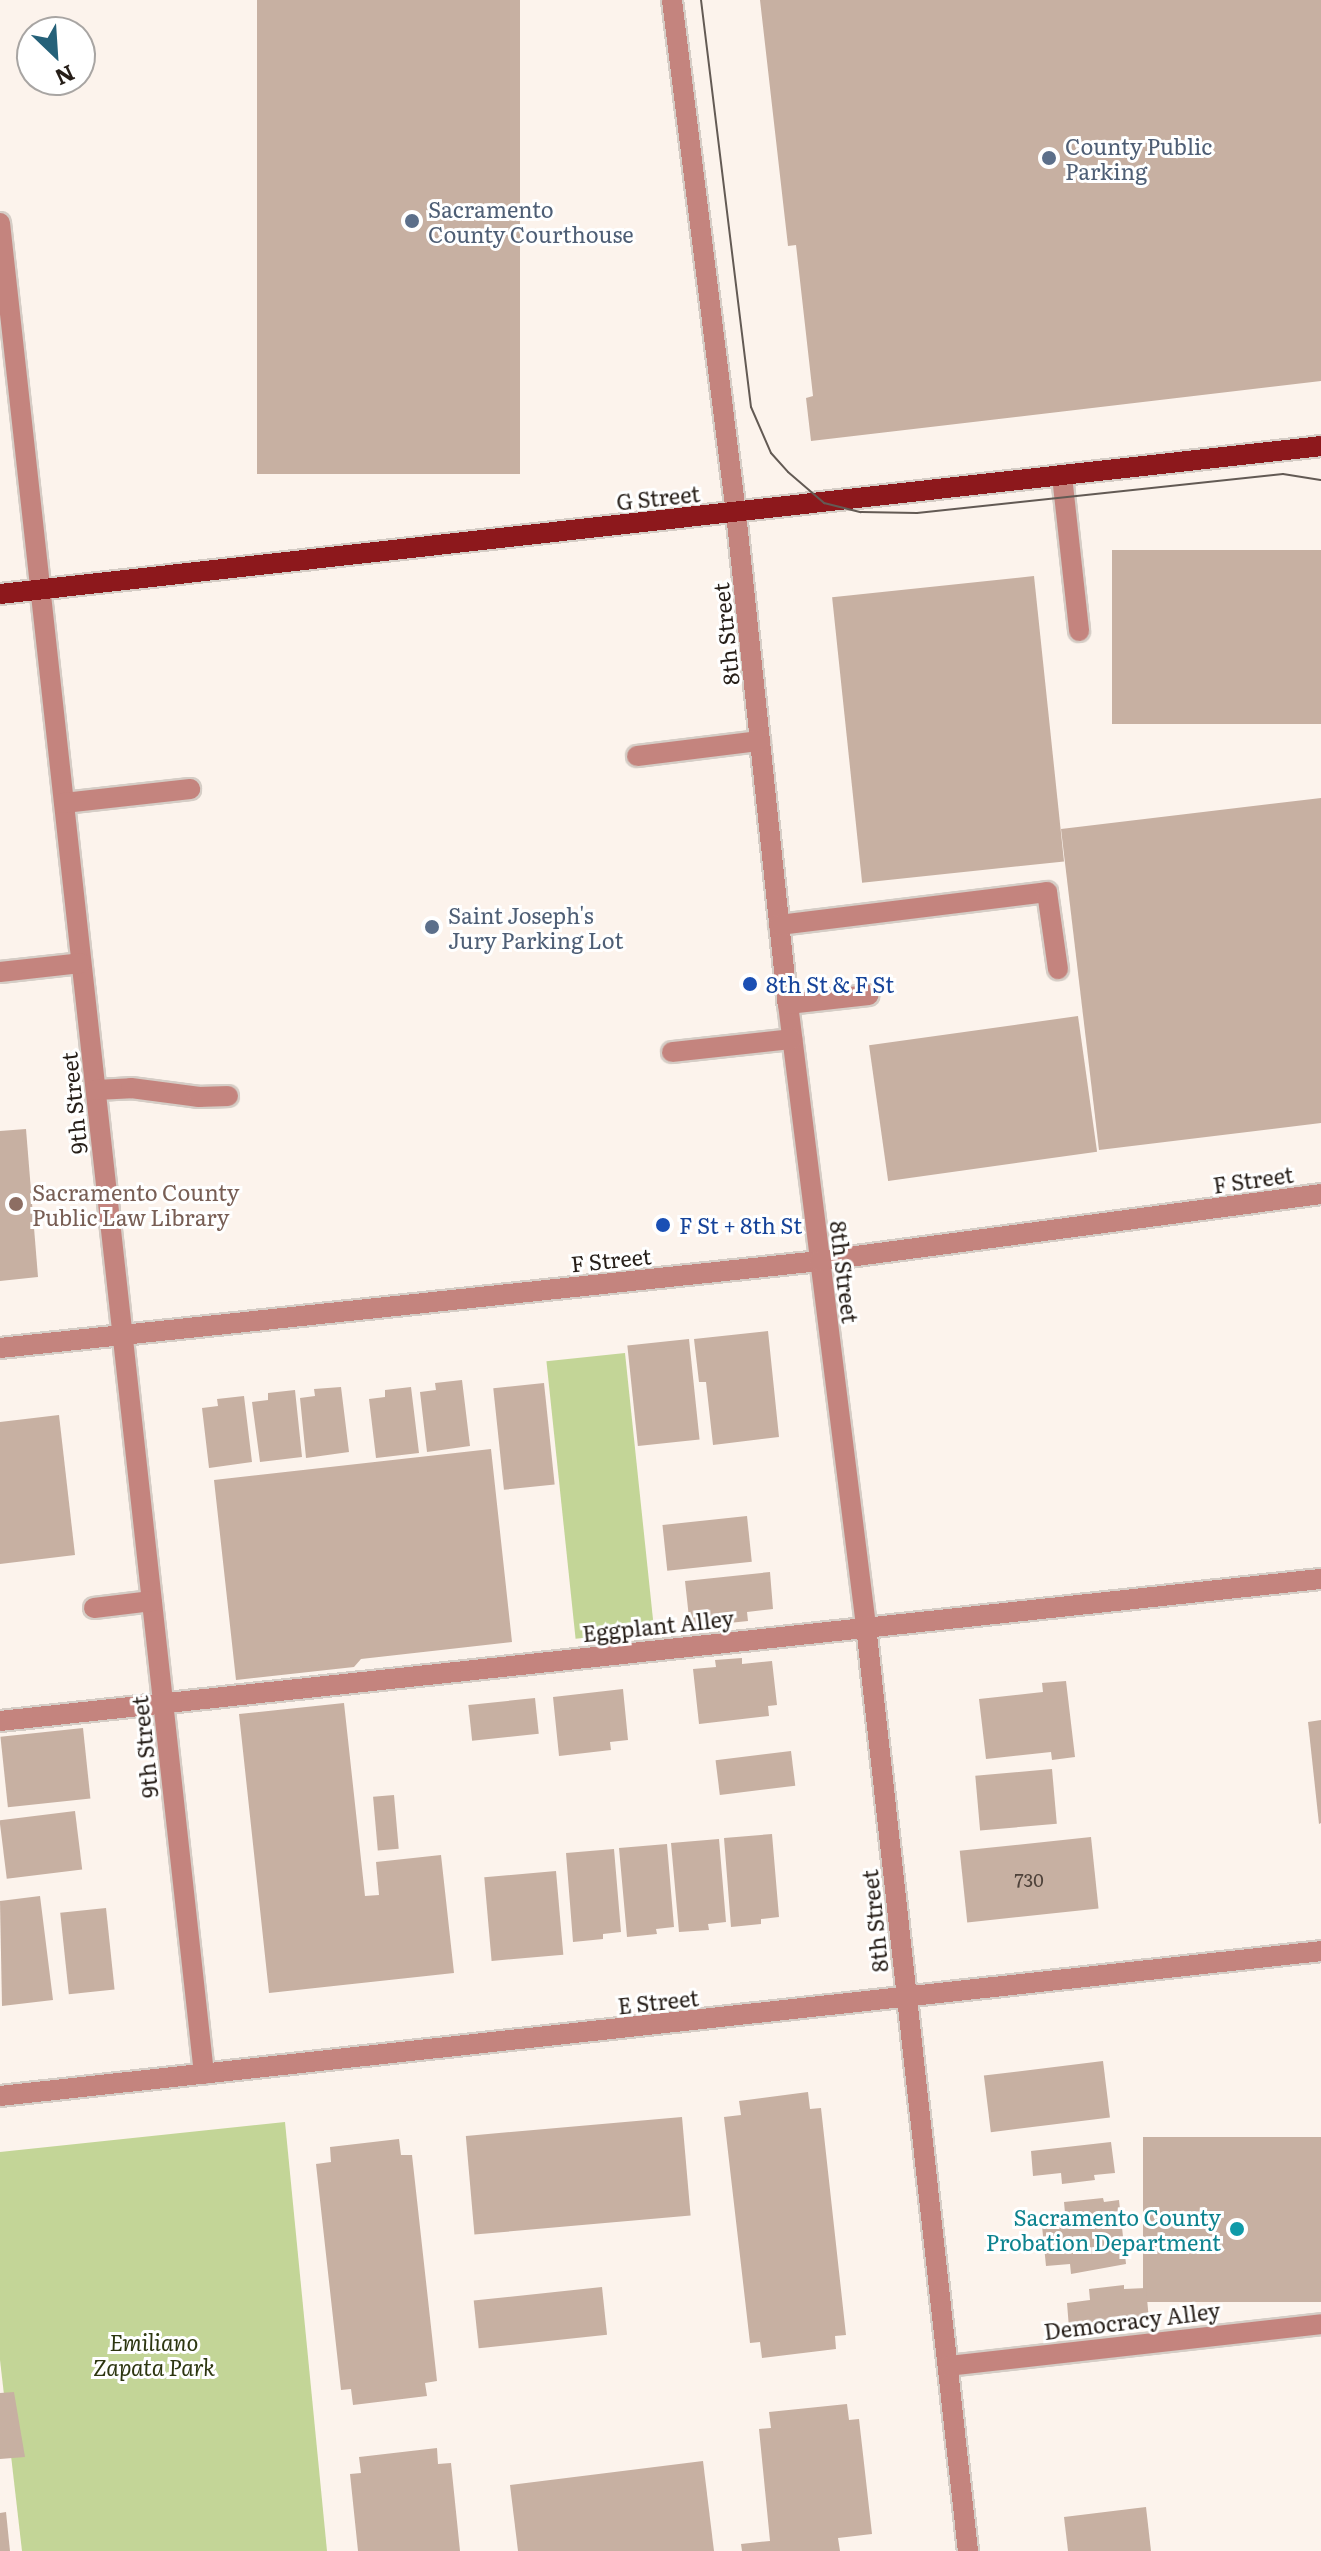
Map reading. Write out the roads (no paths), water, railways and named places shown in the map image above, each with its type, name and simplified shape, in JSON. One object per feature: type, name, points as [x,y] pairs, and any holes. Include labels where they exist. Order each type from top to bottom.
[{"type":"main road","name":"G Street","points":[[0,594],[1321,446]]},
{"type":"street","name":"8th Street","points":[[672,0],[736,513],[792,1039],[866,1626],[968,2551]]},
{"type":"street","name":"9th Street","points":[[0,223],[204,2074]]},
{"type":"street","points":[[1062,476],[1079,631]]},
{"type":"street","points":[[637,756],[760,741]]},
{"type":"street","points":[[64,803],[190,789]]},
{"type":"street","points":[[779,925],[1047,892],[1058,969]]},
{"type":"street","points":[[0,972],[81,963]]},
{"type":"street","points":[[788,1004],[868,995]]},
{"type":"street","points":[[672,1052],[792,1039]]},
{"type":"street","points":[[96,1090],[131,1088],[199,1097],[228,1096]]},
{"type":"street","name":"F Street","points":[[0,1348],[819,1261],[1321,1194]]},
{"type":"street","name":"Eggplant Alley","points":[[0,1721],[1321,1579]]},
{"type":"street","points":[[94,1608],[152,1601]]},
{"type":"street","name":"E Street","points":[[0,2096],[1321,1951]]},
{"type":"street","name":"Democracy Alley","points":[[948,2366],[1321,2324]]},
{"type":"tram line","points":[[701,0],[751,407],[771,453],[824,503],[861,512],[917,513],[1283,474],[1321,480]]},
{"type":"place","name":"County Public Parking","points":[[1049,158]]},
{"type":"place","name":"Sacramento County Courthouse","points":[[412,221]]},
{"type":"place","name":"Saint Joseph's Jury Parking Lot","points":[[432,927]]},
{"type":"place","name":"8th St & F St","points":[[750,984]]},
{"type":"place","name":"Sacramento County Public Law Library","points":[[16,1204]]},
{"type":"place","name":"F St + 8th St","points":[[663,1225]]},
{"type":"place","name":"Sacramento County Probation Department","points":[[1237,2229]]},
{"type":"park label","name":"Emiliano Zapata Park","points":[[154,2354]]}]
